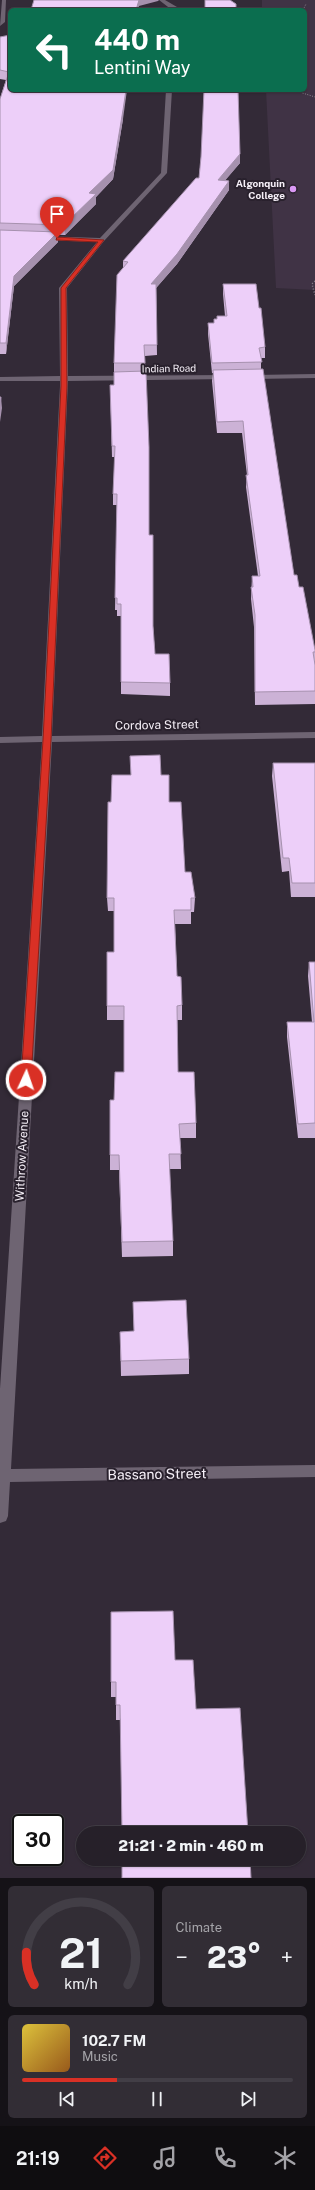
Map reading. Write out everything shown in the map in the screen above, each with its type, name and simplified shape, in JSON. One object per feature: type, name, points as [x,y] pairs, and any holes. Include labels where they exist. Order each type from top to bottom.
[{"type":"street","points":[[0,24],[2,22],[4,0]]},
{"type":"street","points":[[161,0],[175,8]]},
{"type":"street","name":"Withrow Avenue","points":[[0,1516],[1,1476],[47,740],[64,379],[63,288],[102,240],[164,173],[169,92]]},
{"type":"street","points":[[32,238],[102,240]]},
{"type":"street","name":"Indian Road","points":[[0,379],[315,376]]},
{"type":"street","name":"Cordova Street","points":[[0,740],[315,736]]},
{"type":"street","name":"Bassano Street","points":[[1,1476],[315,1471]]},
{"type":"path","points":[[304,8],[306,4]]},
{"type":"path","points":[[300,92],[315,97]]},
{"type":"path","points":[[315,281],[312,284],[315,295]]},
{"type":"shaded area","name":"Algonquin College","points":[[262,0],[315,0],[315,290],[276,288],[266,92],[307,92],[307,8],[262,8]]},
{"type":"building","points":[[34,0],[139,0],[137,8],[32,8]]},
{"type":"building","points":[[205,0],[230,0],[236,4],[236,8],[205,8]]},
{"type":"building","points":[[8,35],[8,72],[0,70],[0,37]]},
{"type":"building","points":[[8,75],[8,92],[126,92],[113,170],[89,193],[96,194],[64,225],[0,223],[0,99]]},
{"type":"building","points":[[204,92],[238,92],[240,154],[218,180],[229,181],[177,254],[151,284],[156,284],[157,345],[144,345],[145,363],[114,363],[117,275],[128,262],[123,261],[196,178],[199,178]]},
{"type":"building","points":[[0,230],[58,232],[14,276],[6,343],[0,343]]},
{"type":"building","points":[[223,284],[256,284],[259,308],[261,308],[265,347],[259,348],[262,362],[212,363],[208,323],[214,323],[214,319],[217,319],[217,316],[227,316]]},
{"type":"building","points":[[263,369],[294,575],[297,575],[299,587],[303,587],[315,650],[315,652],[313,652],[315,665],[315,691],[255,692],[255,615],[251,587],[253,587],[252,576],[260,576],[246,475],[248,475],[243,421],[217,422],[213,370]]},
{"type":"building","points":[[146,371],[149,447],[149,535],[153,535],[153,626],[155,654],[169,654],[170,683],[121,682],[121,604],[117,604],[117,598],[115,598],[117,494],[113,494],[115,446],[112,446],[110,385],[114,385],[114,372]]},
{"type":"building","points":[[160,755],[161,775],[169,775],[169,802],[181,802],[185,872],[191,872],[195,898],[191,898],[191,910],[174,910],[177,976],[181,977],[182,1005],[177,1006],[178,1072],[194,1072],[196,1123],[179,1124],[181,1154],[169,1154],[173,1241],[122,1242],[119,1155],[110,1155],[110,1100],[114,1100],[115,1072],[124,1072],[124,1006],[107,1006],[107,952],[114,952],[114,898],[107,898],[108,802],[111,802],[112,775],[131,775],[130,756]]},
{"type":"building","points":[[273,763],[315,763],[315,883],[292,883],[289,858],[283,858]]},
{"type":"building","points":[[309,962],[315,962],[315,1123],[298,1124],[287,1022],[314,1022]]},
{"type":"building","points":[[186,1300],[189,1359],[121,1361],[120,1332],[134,1331],[133,1302]]},
{"type":"building","points":[[173,1611],[175,1660],[193,1660],[196,1709],[240,1708],[248,1826],[122,1826],[120,1705],[116,1705],[116,1682],[111,1682],[111,1612]]},
{"type":"building","points":[[122,1866],[250,1866],[251,1878],[122,1878]]},
{"type":"place","name":"Algonquin College","points":[[293,189]]},
{"type":"route","points":[[26,1080],[47,740],[64,386],[63,288],[102,240],[57,238]]}]
